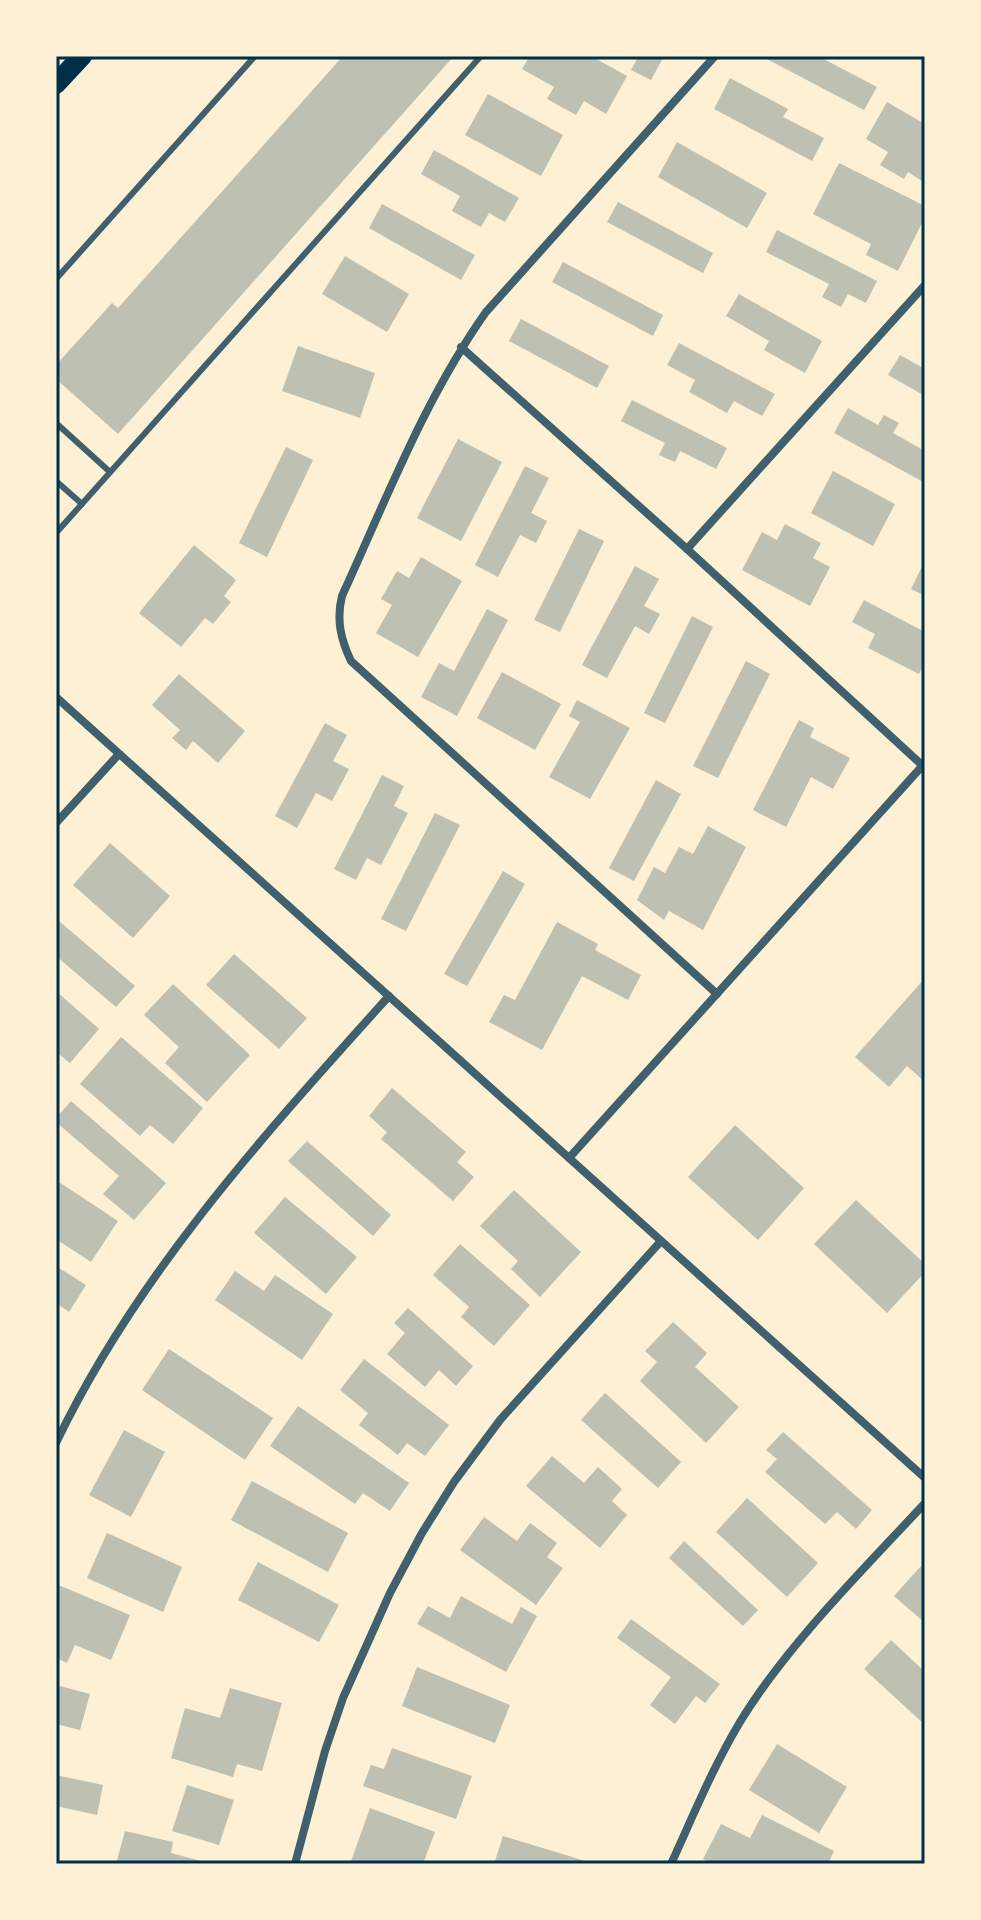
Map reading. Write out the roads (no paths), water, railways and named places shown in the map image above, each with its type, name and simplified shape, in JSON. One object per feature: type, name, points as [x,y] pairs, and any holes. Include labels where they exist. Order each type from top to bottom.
[{"type":"main road","points":[[56,84],[82,56]]},
{"type":"street","points":[[715,56],[486,312],[461,347],[419,429],[342,596],[339,610],[341,641],[351,661],[717,994]]},
{"type":"street","points":[[687,549],[925,285]]},
{"type":"street","points":[[461,347],[924,765],[569,1158]]},
{"type":"street","points":[[56,697],[925,1478]]},
{"type":"street","points":[[56,823],[119,754]]},
{"type":"street","points":[[56,1443],[93,1372],[187,1231],[262,1137],[389,996]]},
{"type":"street","points":[[295,1864],[325,1751],[343,1698],[390,1593],[422,1533],[454,1482],[500,1420],[661,1241]]},
{"type":"street","points":[[671,1864],[714,1768],[741,1720],[775,1672],[838,1597],[925,1503]]},
{"type":"lane","points":[[56,279],[255,56]]},
{"type":"lane","points":[[56,533],[481,56]]},
{"type":"lane","points":[[56,261],[65,269]]},
{"type":"lane","points":[[56,423],[110,472]]},
{"type":"lane","points":[[56,481],[82,504]]}]
